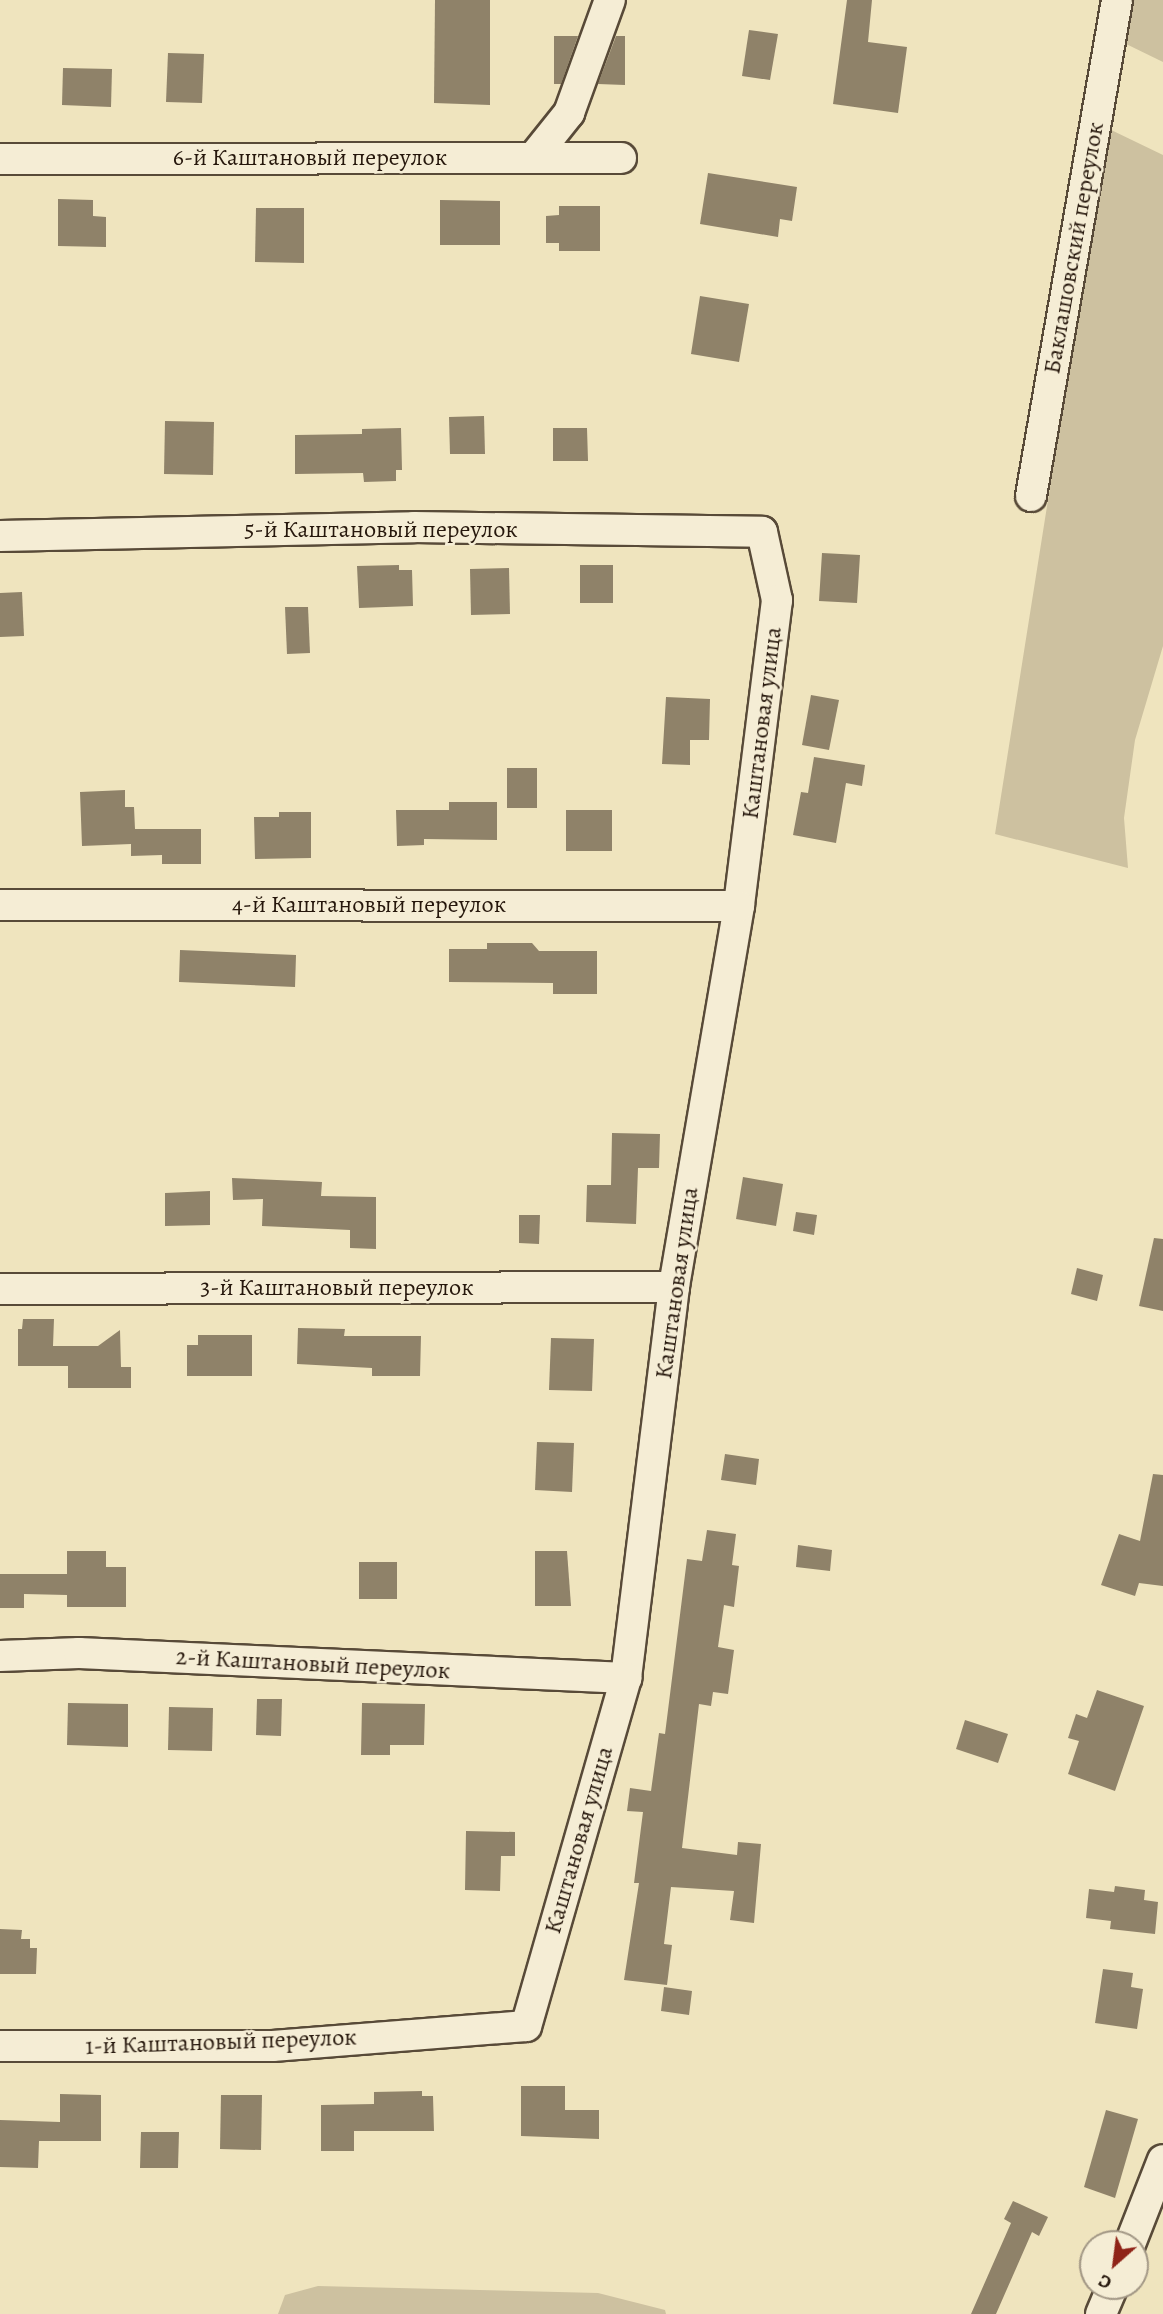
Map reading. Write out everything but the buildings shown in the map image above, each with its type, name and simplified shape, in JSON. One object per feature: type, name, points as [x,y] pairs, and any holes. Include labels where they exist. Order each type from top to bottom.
[{"type":"street","points":[[533,158],[569,113],[610,0]]},
{"type":"street","name":"Баклашовский переулок","points":[[1031,496],[1116,0]]},
{"type":"street","name":"6-й Каштановый переулок","points":[[0,159],[621,158]]},
{"type":"street","name":"5-й Каштановый переулок","points":[[0,536],[414,527],[762,532]]},
{"type":"street","name":"Каштановая улица","points":[[526,2026],[626,1678],[674,1287],[739,906],[777,600],[762,532]]},
{"type":"street","name":"4-й Каштановый переулок","points":[[0,905],[739,906]]},
{"type":"street","name":"3-й Каштановый переулок","points":[[0,1289],[674,1287]]},
{"type":"street","name":"2-й Каштановый переулок","points":[[0,1656],[79,1653],[626,1678]]},
{"type":"street","name":"1-й Каштановый переулок","points":[[0,2046],[273,2046],[526,2026]]},
{"type":"street","points":[[1136,2230],[1163,2160]]},
{"type":"shaded area","points":[[1127,0],[1163,0],[1163,62],[1120,41]]},
{"type":"shaded area","points":[[1107,128],[1163,155],[1163,646],[1135,740],[1124,818],[1128,868],[995,834]]},
{"type":"shaded area","points":[[318,2286],[598,2293],[665,2310],[666,2314],[278,2314],[285,2295]]}]
